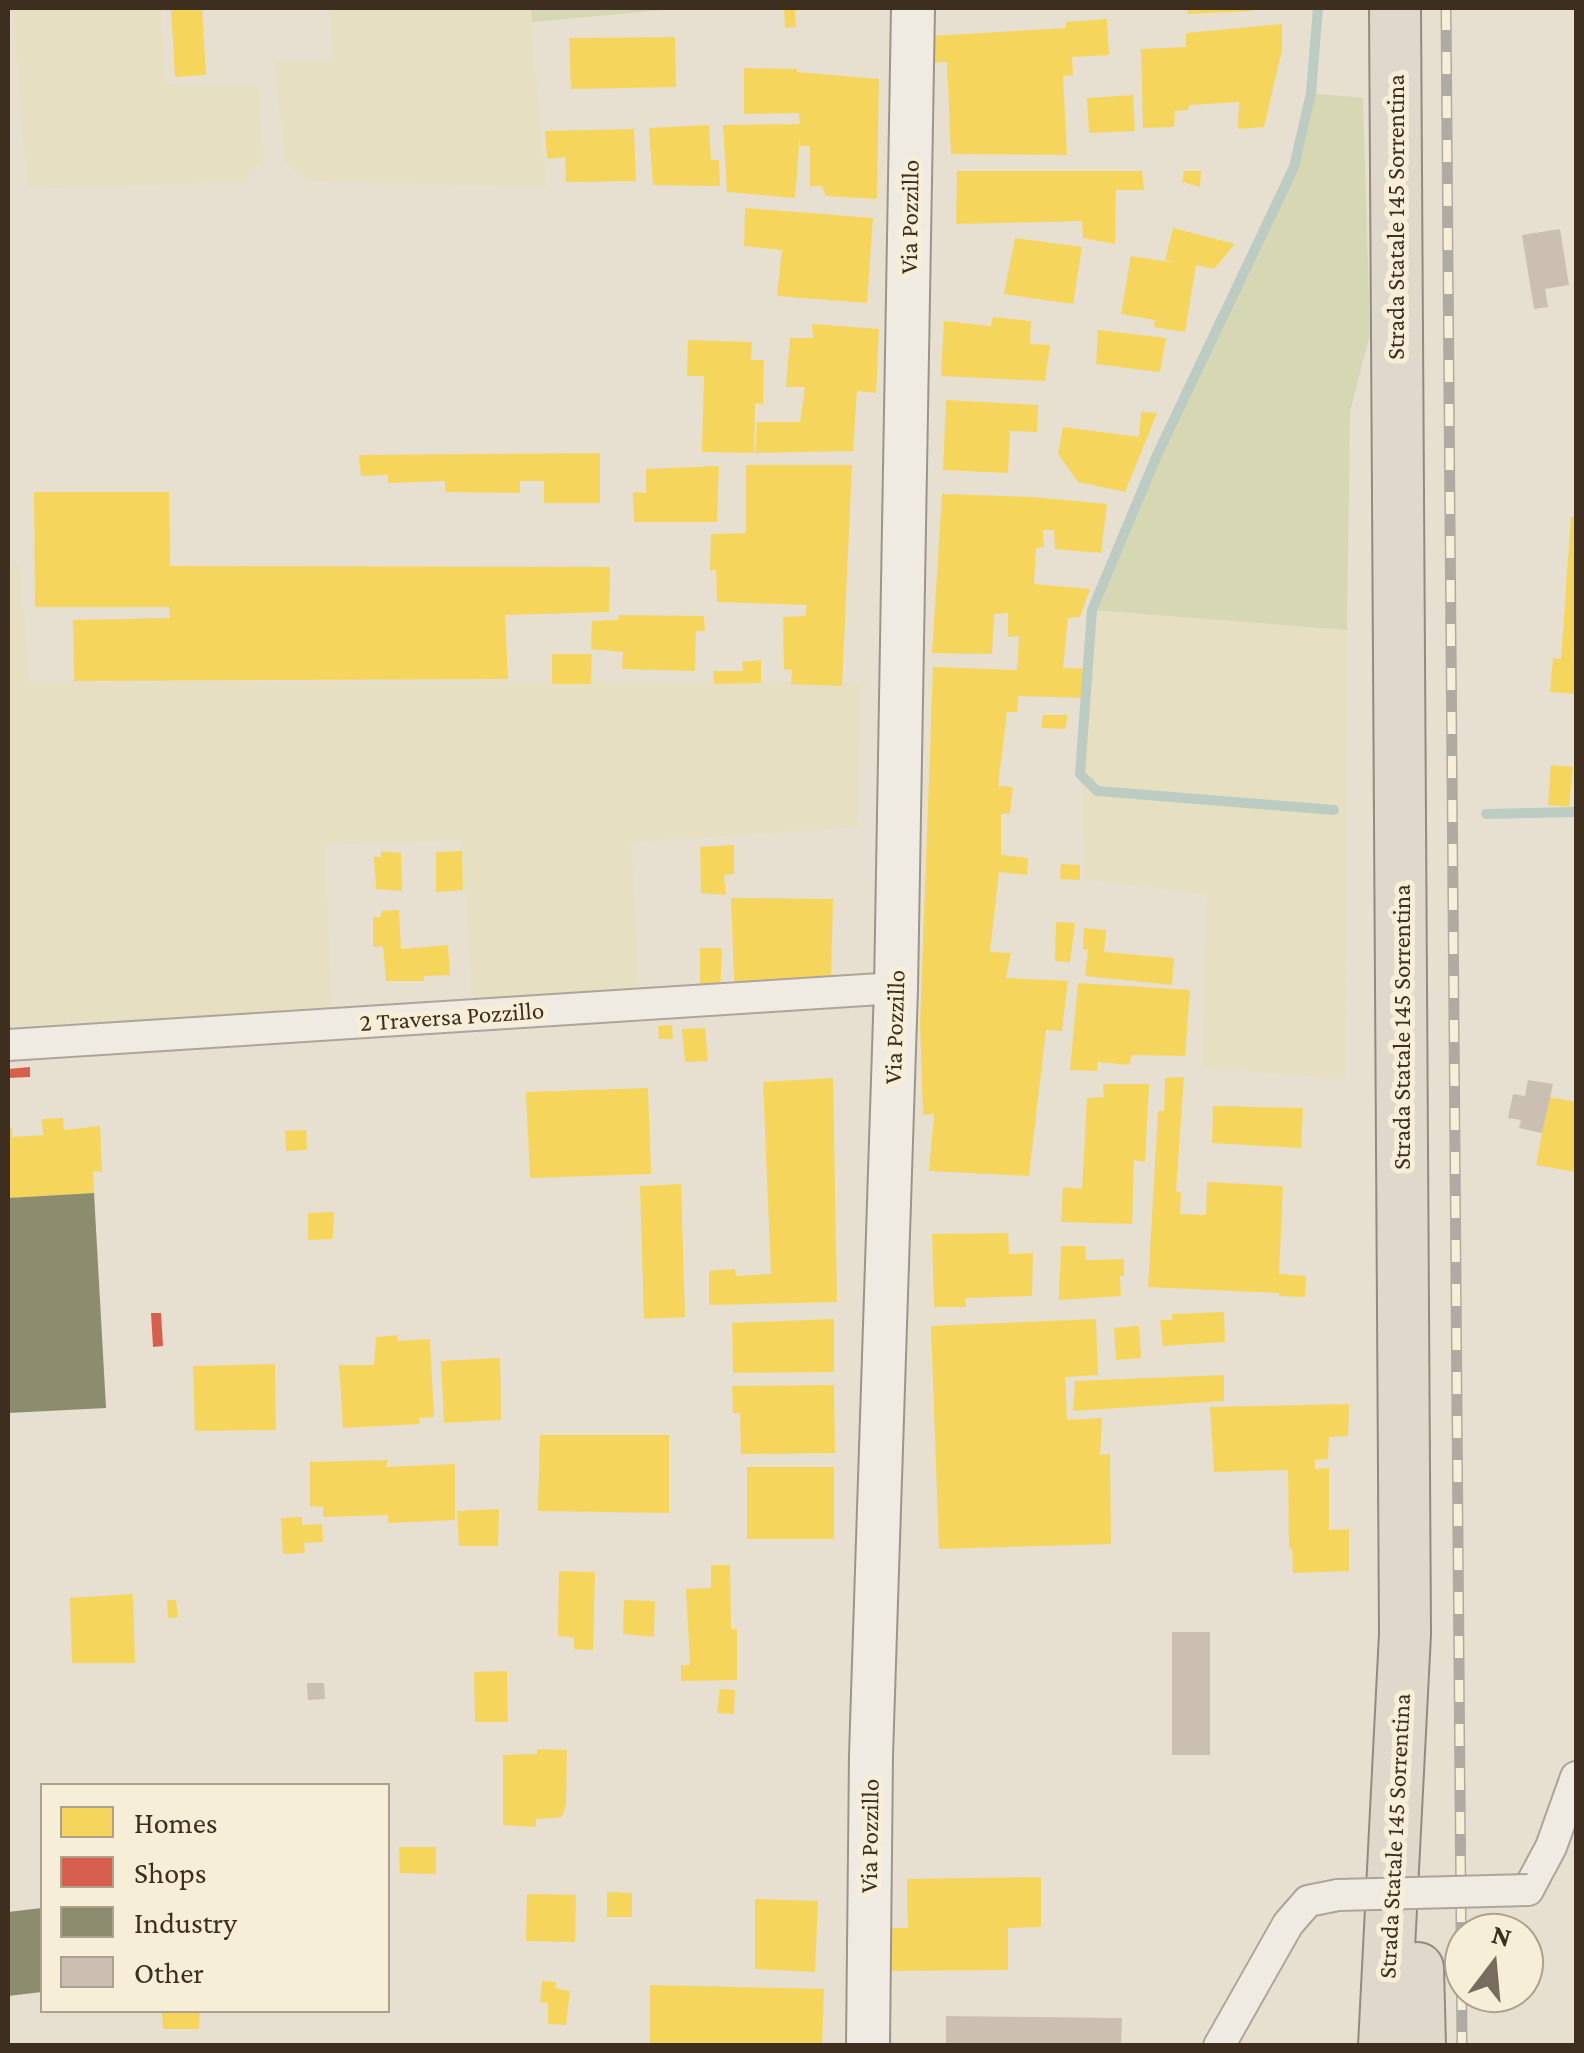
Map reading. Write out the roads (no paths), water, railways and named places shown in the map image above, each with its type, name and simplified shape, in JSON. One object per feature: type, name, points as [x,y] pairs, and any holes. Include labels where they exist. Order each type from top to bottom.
[{"type":"highway","name":"Strada Statale 145 Sorrentina","points":[[1384,2046],[1405,1614],[1395,8]]},
{"type":"highway","points":[[1398,1774],[1419,1974],[1420,2046]]},
{"type":"main road","name":"Via Pozzillo","points":[[868,2046],[872,1736],[896,988],[913,8]]},
{"type":"street","name":"2 Traversa Pozzillo","points":[[8,1046],[896,988]]},
{"type":"street","points":[[1219,2046],[1288,1924],[1308,1901],[1338,1895],[1528,1890],[1552,1847],[1576,1777]]},
{"type":"waterway","points":[[1318,8],[1311,93],[1294,167],[1157,455],[1092,610],[1080,774],[1097,791],[1334,810]]},
{"type":"waterway","points":[[1486,814],[1576,812]]},
{"type":"railway","points":[[1446,8],[1462,2046]]}]
